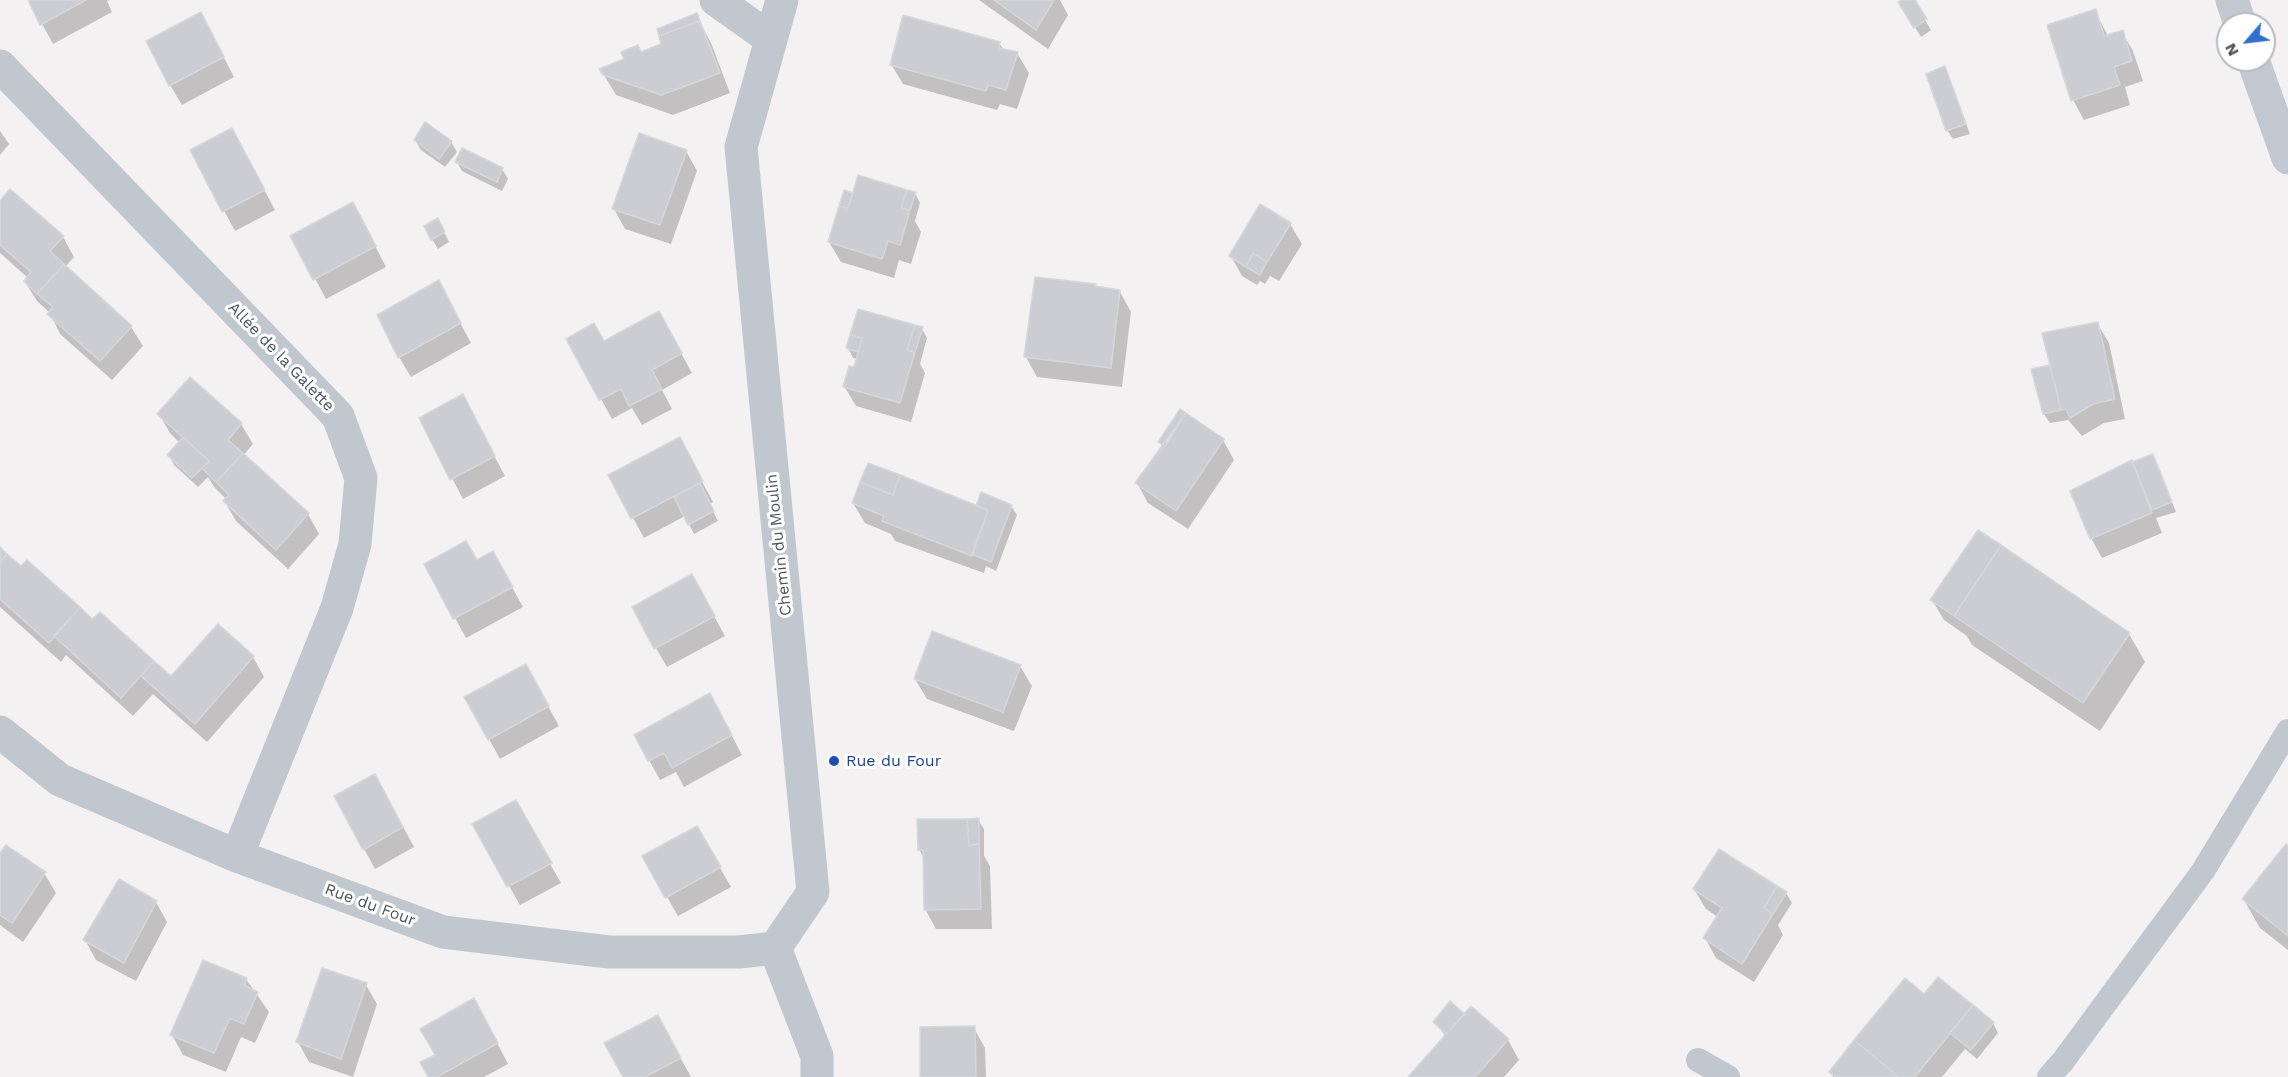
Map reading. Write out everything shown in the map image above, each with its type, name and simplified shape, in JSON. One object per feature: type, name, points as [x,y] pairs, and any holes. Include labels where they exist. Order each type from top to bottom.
[{"type":"main road","points":[[2257,72],[2288,158]]},
{"type":"street","points":[[716,0],[771,39]]},
{"type":"street","name":"Chemin du Moulin","points":[[776,948],[813,892],[741,147],[782,0]]},
{"type":"street","name":"Allée de la Galette","points":[[0,66],[338,416],[360,478],[355,544],[337,608],[237,856]]},
{"type":"street","name":"Rue du Four","points":[[0,732],[60,780],[237,856],[443,932],[609,952],[739,952],[776,948]]},
{"type":"street","points":[[776,948],[817,1056],[817,1077]]},
{"type":"lane","points":[[2049,1077],[2203,871],[2288,731]]},
{"type":"lane","points":[[1698,1060],[1728,1077]]},
{"type":"building","points":[[28,0],[86,0],[40,25]]},
{"type":"building","points":[[994,0],[1054,0],[1036,30]]},
{"type":"building","points":[[1915,0],[1927,19],[1914,28],[1898,2]]},
{"type":"building","points":[[2096,9],[2104,36],[2123,30],[2132,61],[2114,67],[2120,85],[2071,101],[2047,25]]},
{"type":"building","points":[[201,12],[224,57],[169,86],[146,41]]},
{"type":"building","points":[[697,13],[700,21],[659,36],[657,29]]},
{"type":"building","points":[[903,15],[1000,42],[999,48],[1018,52],[1006,90],[988,85],[986,91],[890,65]]},
{"type":"building","points":[[700,21],[720,73],[661,95],[603,75],[599,69],[624,59],[621,52],[638,45],[641,52],[661,44],[659,36]]},
{"type":"building","points":[[1945,66],[1966,124],[1946,131],[1926,74]]},
{"type":"building","points":[[425,122],[452,141],[439,159],[414,140]]},
{"type":"building","points":[[232,128],[265,190],[222,212],[190,150]]},
{"type":"building","points":[[639,133],[687,150],[660,225],[612,209]]},
{"type":"building","points":[[462,148],[503,168],[497,182],[455,162]]},
{"type":"building","points":[[858,175],[907,190],[901,208],[910,210],[900,245],[888,241],[882,259],[828,242],[839,206],[848,208]]},
{"type":"building","points":[[10,189],[64,236],[50,251],[64,264],[37,294],[24,281],[31,272],[0,245],[0,201]]},
{"type":"building","points":[[844,190],[853,193],[848,208],[839,206]]},
{"type":"building","points":[[907,190],[916,192],[910,210],[901,208]]},
{"type":"building","points":[[353,202],[376,246],[313,280],[290,236]]},
{"type":"building","points":[[1260,204],[1291,223],[1267,262],[1253,253],[1246,267],[1229,256]]},
{"type":"building","points":[[438,218],[445,232],[431,240],[424,226]]},
{"type":"building","points":[[1253,253],[1267,262],[1260,275],[1246,267]]},
{"type":"building","points":[[64,264],[132,326],[100,361],[47,314],[53,307],[37,294]]},
{"type":"building","points":[[1035,277],[1096,284],[1095,286],[1120,290],[1111,368],[1024,357]]},
{"type":"building","points":[[439,280],[461,323],[398,358],[377,315]]},
{"type":"building","points":[[858,309],[915,325],[907,350],[915,352],[900,403],[843,387],[849,366],[854,367],[862,338],[850,335]]},
{"type":"building","points":[[659,311],[682,353],[652,370],[662,389],[629,406],[621,389],[599,400],[566,339],[594,323],[604,341]]},
{"type":"building","points":[[2098,322],[2115,399],[2093,404],[2070,418],[2066,409],[2061,410],[2042,333]]},
{"type":"building","points":[[915,325],[923,327],[915,352],[907,350]]},
{"type":"building","points":[[850,335],[862,338],[858,352],[846,348]]},
{"type":"building","points":[[2050,365],[2061,410],[2043,414],[2031,369]]},
{"type":"building","points":[[190,377],[242,423],[228,440],[243,453],[216,482],[202,468],[209,461],[157,414]]},
{"type":"building","points":[[463,394],[495,456],[450,480],[419,418]]},
{"type":"building","points":[[1180,409],[1186,413],[1165,446],[1158,442]]},
{"type":"building","points":[[1186,413],[1224,439],[1176,511],[1135,483]]},
{"type":"building","points":[[183,437],[209,461],[192,478],[167,455]]},
{"type":"building","points":[[680,437],[703,481],[631,519],[608,475]]},
{"type":"building","points":[[243,453],[309,513],[276,550],[223,501],[229,495],[216,482]]},
{"type":"building","points":[[2153,454],[2172,502],[2152,510],[2132,462]]},
{"type":"building","points":[[2132,460],[2152,513],[2090,539],[2070,491]]},
{"type":"building","points":[[868,463],[900,475],[893,495],[860,482]]},
{"type":"building","points":[[900,475],[988,510],[972,556],[882,521],[884,516],[852,503],[860,482],[893,495]]},
{"type":"building","points":[[700,483],[714,511],[688,525],[674,497]]},
{"type":"building","points":[[981,492],[1012,505],[991,562],[972,554],[988,510],[976,506]]},
{"type":"building","points":[[1978,530],[2001,545],[1954,616],[1930,600]]},
{"type":"building","points":[[466,541],[477,560],[493,551],[513,587],[453,619],[424,564]]},
{"type":"building","points":[[2001,545],[2130,633],[2083,703],[1954,616]]},
{"type":"building","points":[[0,547],[7,554],[0,562]]},
{"type":"building","points":[[7,554],[21,566],[27,560],[80,607],[49,643],[0,599],[0,562]]},
{"type":"building","points":[[692,574],[715,616],[654,649],[632,607]]},
{"type":"building","points":[[80,607],[92,619],[100,612],[154,661],[121,698],[54,636]]},
{"type":"building","points":[[218,624],[254,656],[195,724],[141,676],[154,661],[171,676]]},
{"type":"building","points":[[932,631],[1021,665],[1003,712],[914,679]]},
{"type":"building","points":[[526,664],[549,706],[488,740],[464,697]]},
{"type":"building","points":[[710,693],[732,735],[672,768],[664,753],[648,761],[634,735]]},
{"type":"building","points":[[375,774],[403,827],[363,850],[334,796]]},
{"type":"building","points":[[516,800],[552,863],[507,887],[472,824]]},
{"type":"building","points":[[979,818],[979,844],[969,846],[967,819]]},
{"type":"building","points":[[917,819],[967,819],[969,846],[979,844],[981,909],[924,910],[923,850],[918,850]]},
{"type":"building","points":[[697,826],[721,867],[665,898],[642,856]]},
{"type":"building","points":[[2286,844],[2288,846],[2288,936],[2242,899]]},
{"type":"building","points":[[6,845],[46,872],[12,923],[0,915],[0,853]]},
{"type":"building","points":[[1719,849],[1777,886],[1764,908],[1773,914],[1742,964],[1703,938],[1722,908],[1693,889]]},
{"type":"building","points":[[119,879],[157,901],[124,963],[83,940]]},
{"type":"building","points":[[1777,886],[1787,892],[1773,914],[1764,908]]},
{"type":"building","points":[[203,960],[247,978],[244,985],[258,992],[244,1024],[230,1018],[214,1053],[170,1035]]},
{"type":"building","points":[[322,968],[367,983],[341,1059],[296,1042]]},
{"type":"building","points":[[1938,977],[1973,1005],[1915,1077],[1899,1077],[1854,1040],[1905,978],[1924,994]]},
{"type":"building","points":[[474,998],[498,1043],[437,1077],[428,1077],[420,1062],[435,1055],[420,1029]]},
{"type":"building","points":[[1450,1001],[1465,1014],[1446,1034],[1433,1022]]},
{"type":"building","points":[[1973,1005],[1994,1022],[1971,1050],[1950,1033]]},
{"type":"building","points":[[1471,1006],[1509,1039],[1475,1077],[1408,1077]]},
{"type":"building","points":[[658,1015],[681,1058],[645,1077],[623,1077],[604,1043]]},
{"type":"building","points":[[975,1026],[976,1077],[920,1077],[920,1027]]},
{"type":"building","points":[[1854,1040],[1899,1077],[1835,1077],[1829,1072]]},
{"type":"place","name":"Rue du Four","points":[[834,761]]}]
